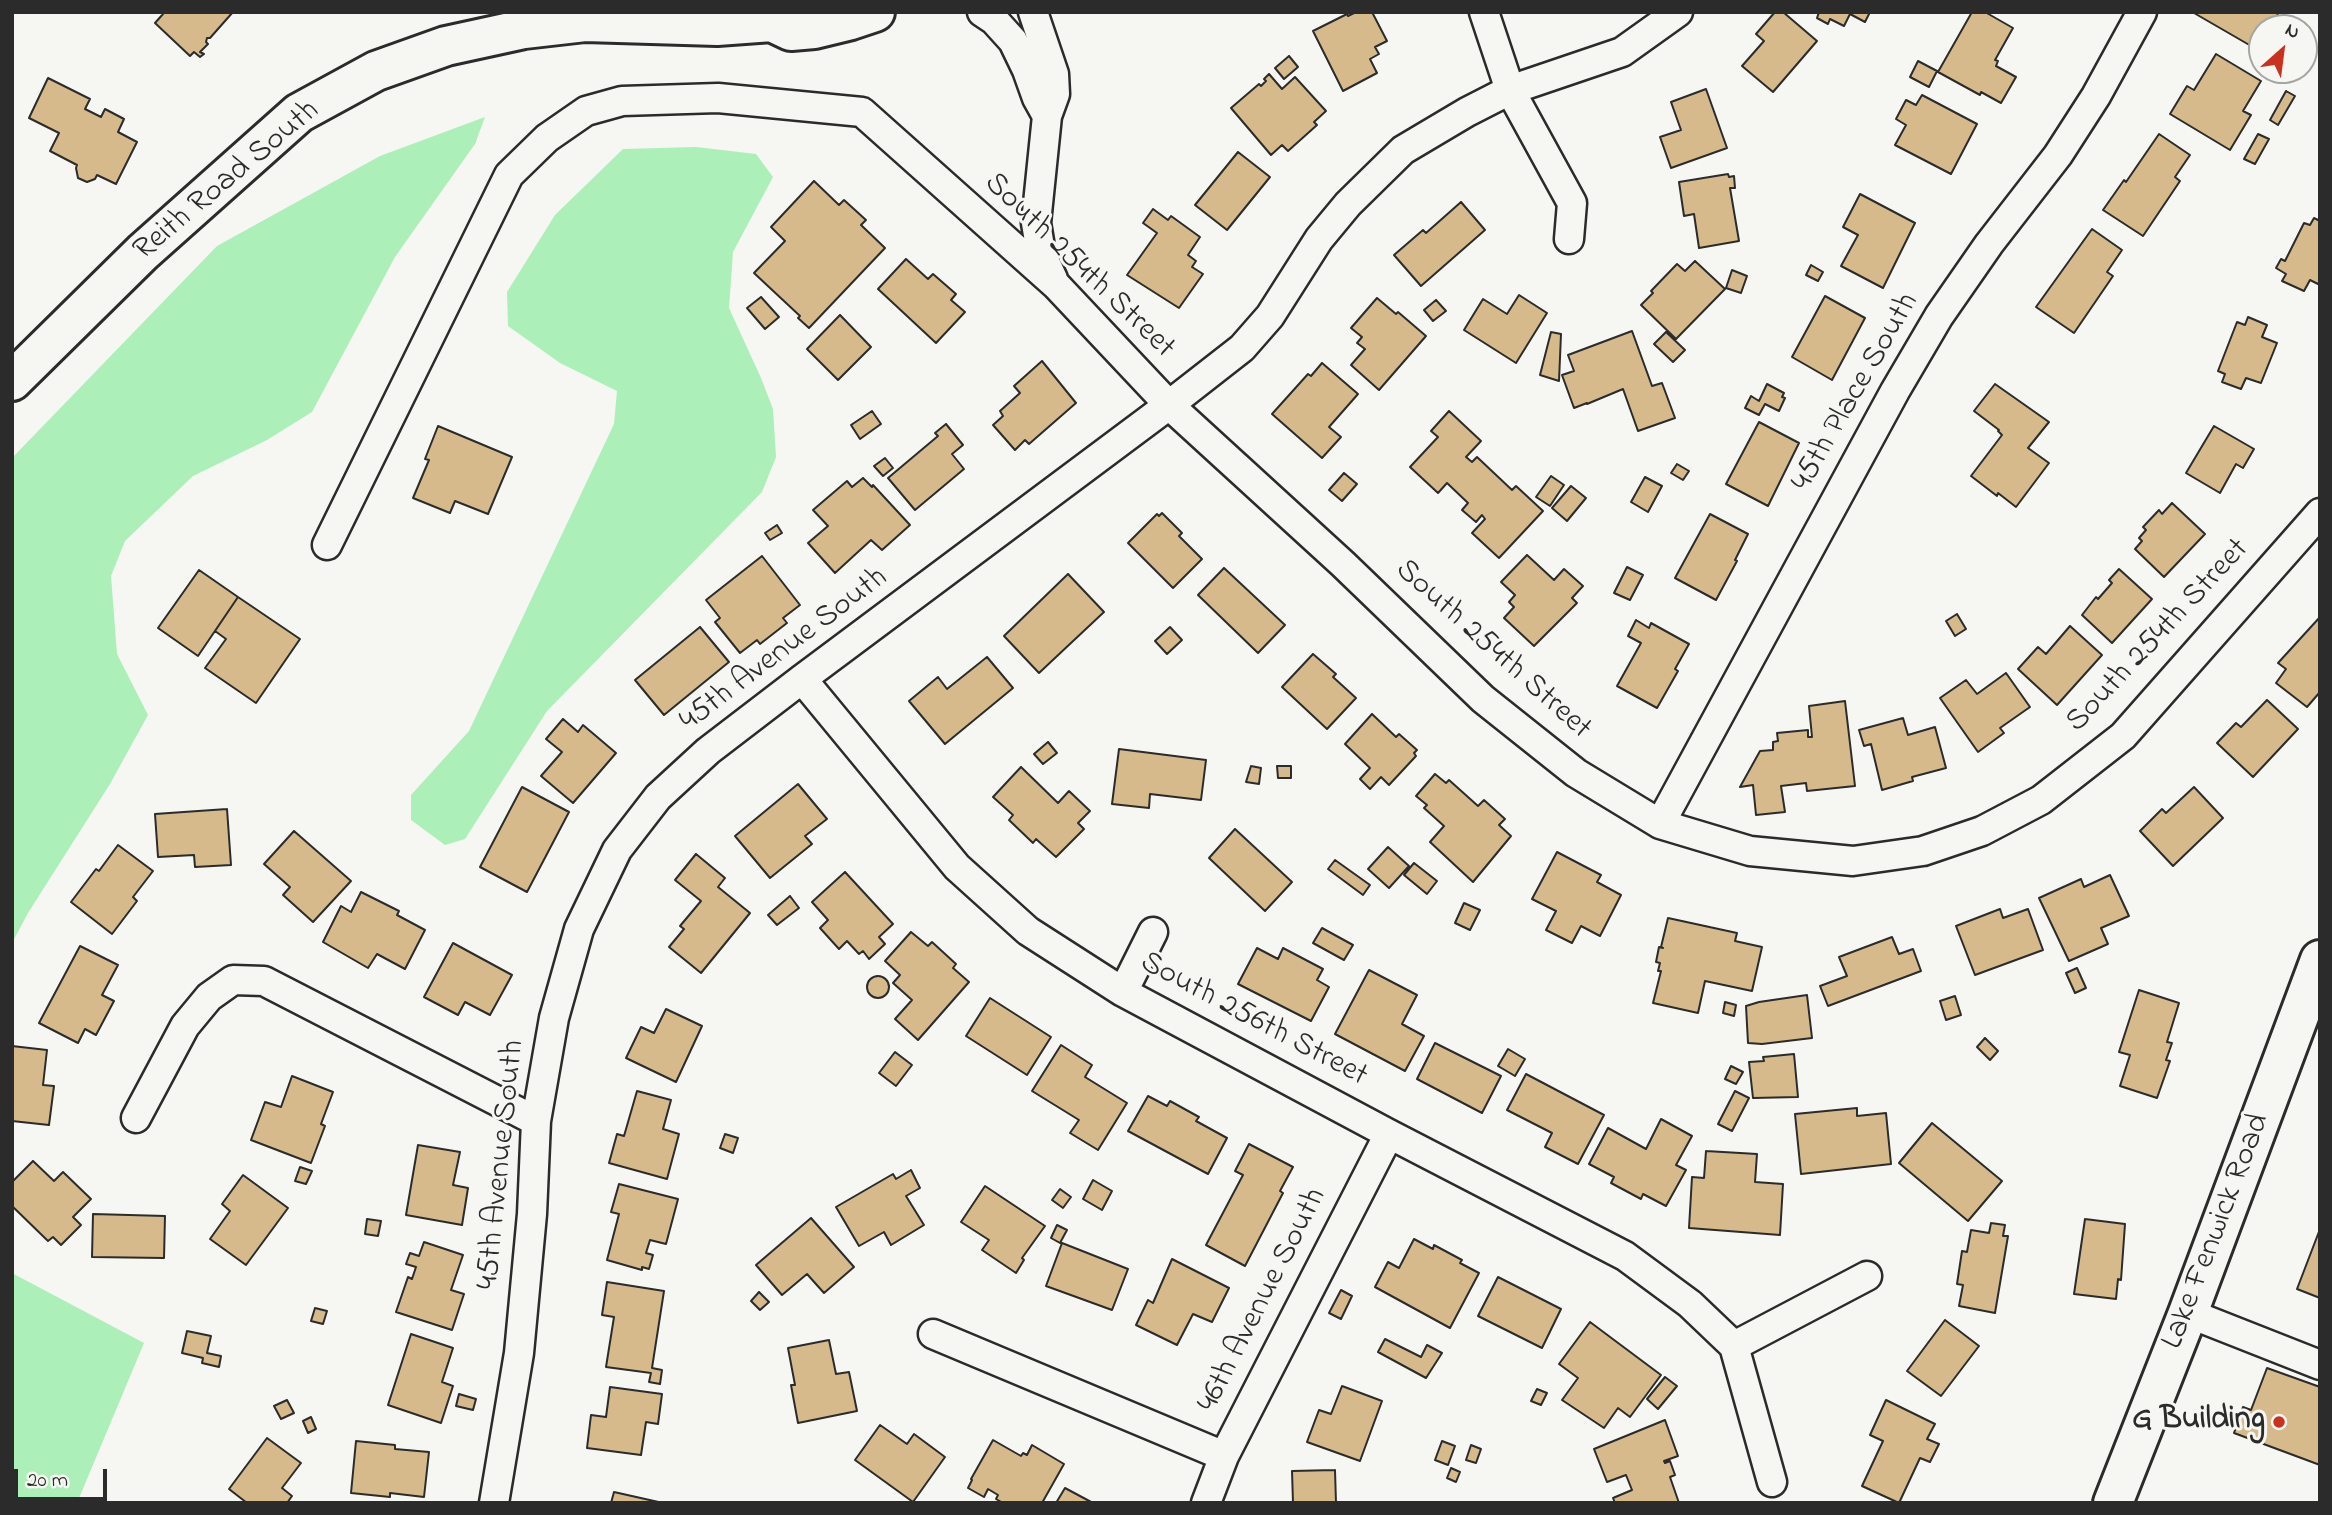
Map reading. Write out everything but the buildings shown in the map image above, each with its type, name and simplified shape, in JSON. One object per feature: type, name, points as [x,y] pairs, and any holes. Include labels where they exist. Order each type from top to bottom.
[{"type":"main road","name":"Reith Road South","points":[[12,381],[143,252],[299,113],[376,71],[446,46],[524,29],[585,22],[717,26],[777,17],[791,31],[851,20],[875,12]]},
{"type":"main road","name":"Lake Fenwick Road","points":[[2113,1503],[2320,960]]},
{"type":"street","points":[[982,12],[994,20],[1013,41],[1047,116]]},
{"type":"street","points":[[1033,12],[1055,74],[1055,94],[1047,116],[1036,223],[1041,253],[1056,285]]},
{"type":"street","points":[[1484,12],[1510,90],[1572,202],[1569,239]]},
{"type":"street","name":"45th Avenue South","points":[[494,1503],[519,1353],[532,1213],[536,1121],[554,1018],[579,929],[617,850],[658,797],[708,751],[1242,348],[1270,316],[1319,239],[1348,204],[1403,150],[1510,90],[1622,52],[1678,12]]},
{"type":"street","name":"45th Place South","points":[[1660,824],[1895,391],[1939,316],[1989,244],[2058,155],[2096,96],[2142,12]]},
{"type":"street","name":"South 254th Street","points":[[327,545],[509,175],[548,138],[586,111],[622,101],[718,98],[862,112],[1056,285],[1169,405],[1343,564],[1483,699],[1576,773],[1660,824],[1750,851],[1853,860],[1923,851],[1982,831],[2040,800],[2123,736],[2320,513]]},
{"type":"street","name":"South 256th Street","points":[[802,679],[957,867],[1028,931],[1123,992],[1389,1135],[1625,1256],[1690,1304],[1734,1346]]},
{"type":"street","points":[[1123,992],[1153,932]]},
{"type":"street","points":[[136,1118],[185,1026],[209,997],[233,980],[264,981],[536,1121]]},
{"type":"street","name":"46th Avenue South","points":[[1206,1503],[1224,1456],[1389,1135]]},
{"type":"street","points":[[1772,1482],[1734,1346],[1867,1276]]},
{"type":"street","points":[[2188,1312],[2320,1365]]},
{"type":"street","points":[[933,1334],[1224,1456]]},
{"type":"green space","points":[[485,117],[475,144],[395,257],[312,412],[267,440],[193,476],[125,541],[111,576],[117,654],[148,715],[110,784],[28,913],[12,943],[12,458],[217,246],[380,156]]},
{"type":"green space","points":[[696,147],[756,154],[773,177],[733,252],[729,308],[773,409],[776,457],[762,492],[547,711],[465,839],[445,845],[411,820],[411,795],[469,731],[614,424],[617,391],[560,363],[508,326],[507,292],[555,215],[623,149]]},
{"type":"green space","points":[[12,1273],[144,1343],[77,1503],[12,1503]]},
{"type":"place","name":"G Building","points":[[2279,1422]]}]
